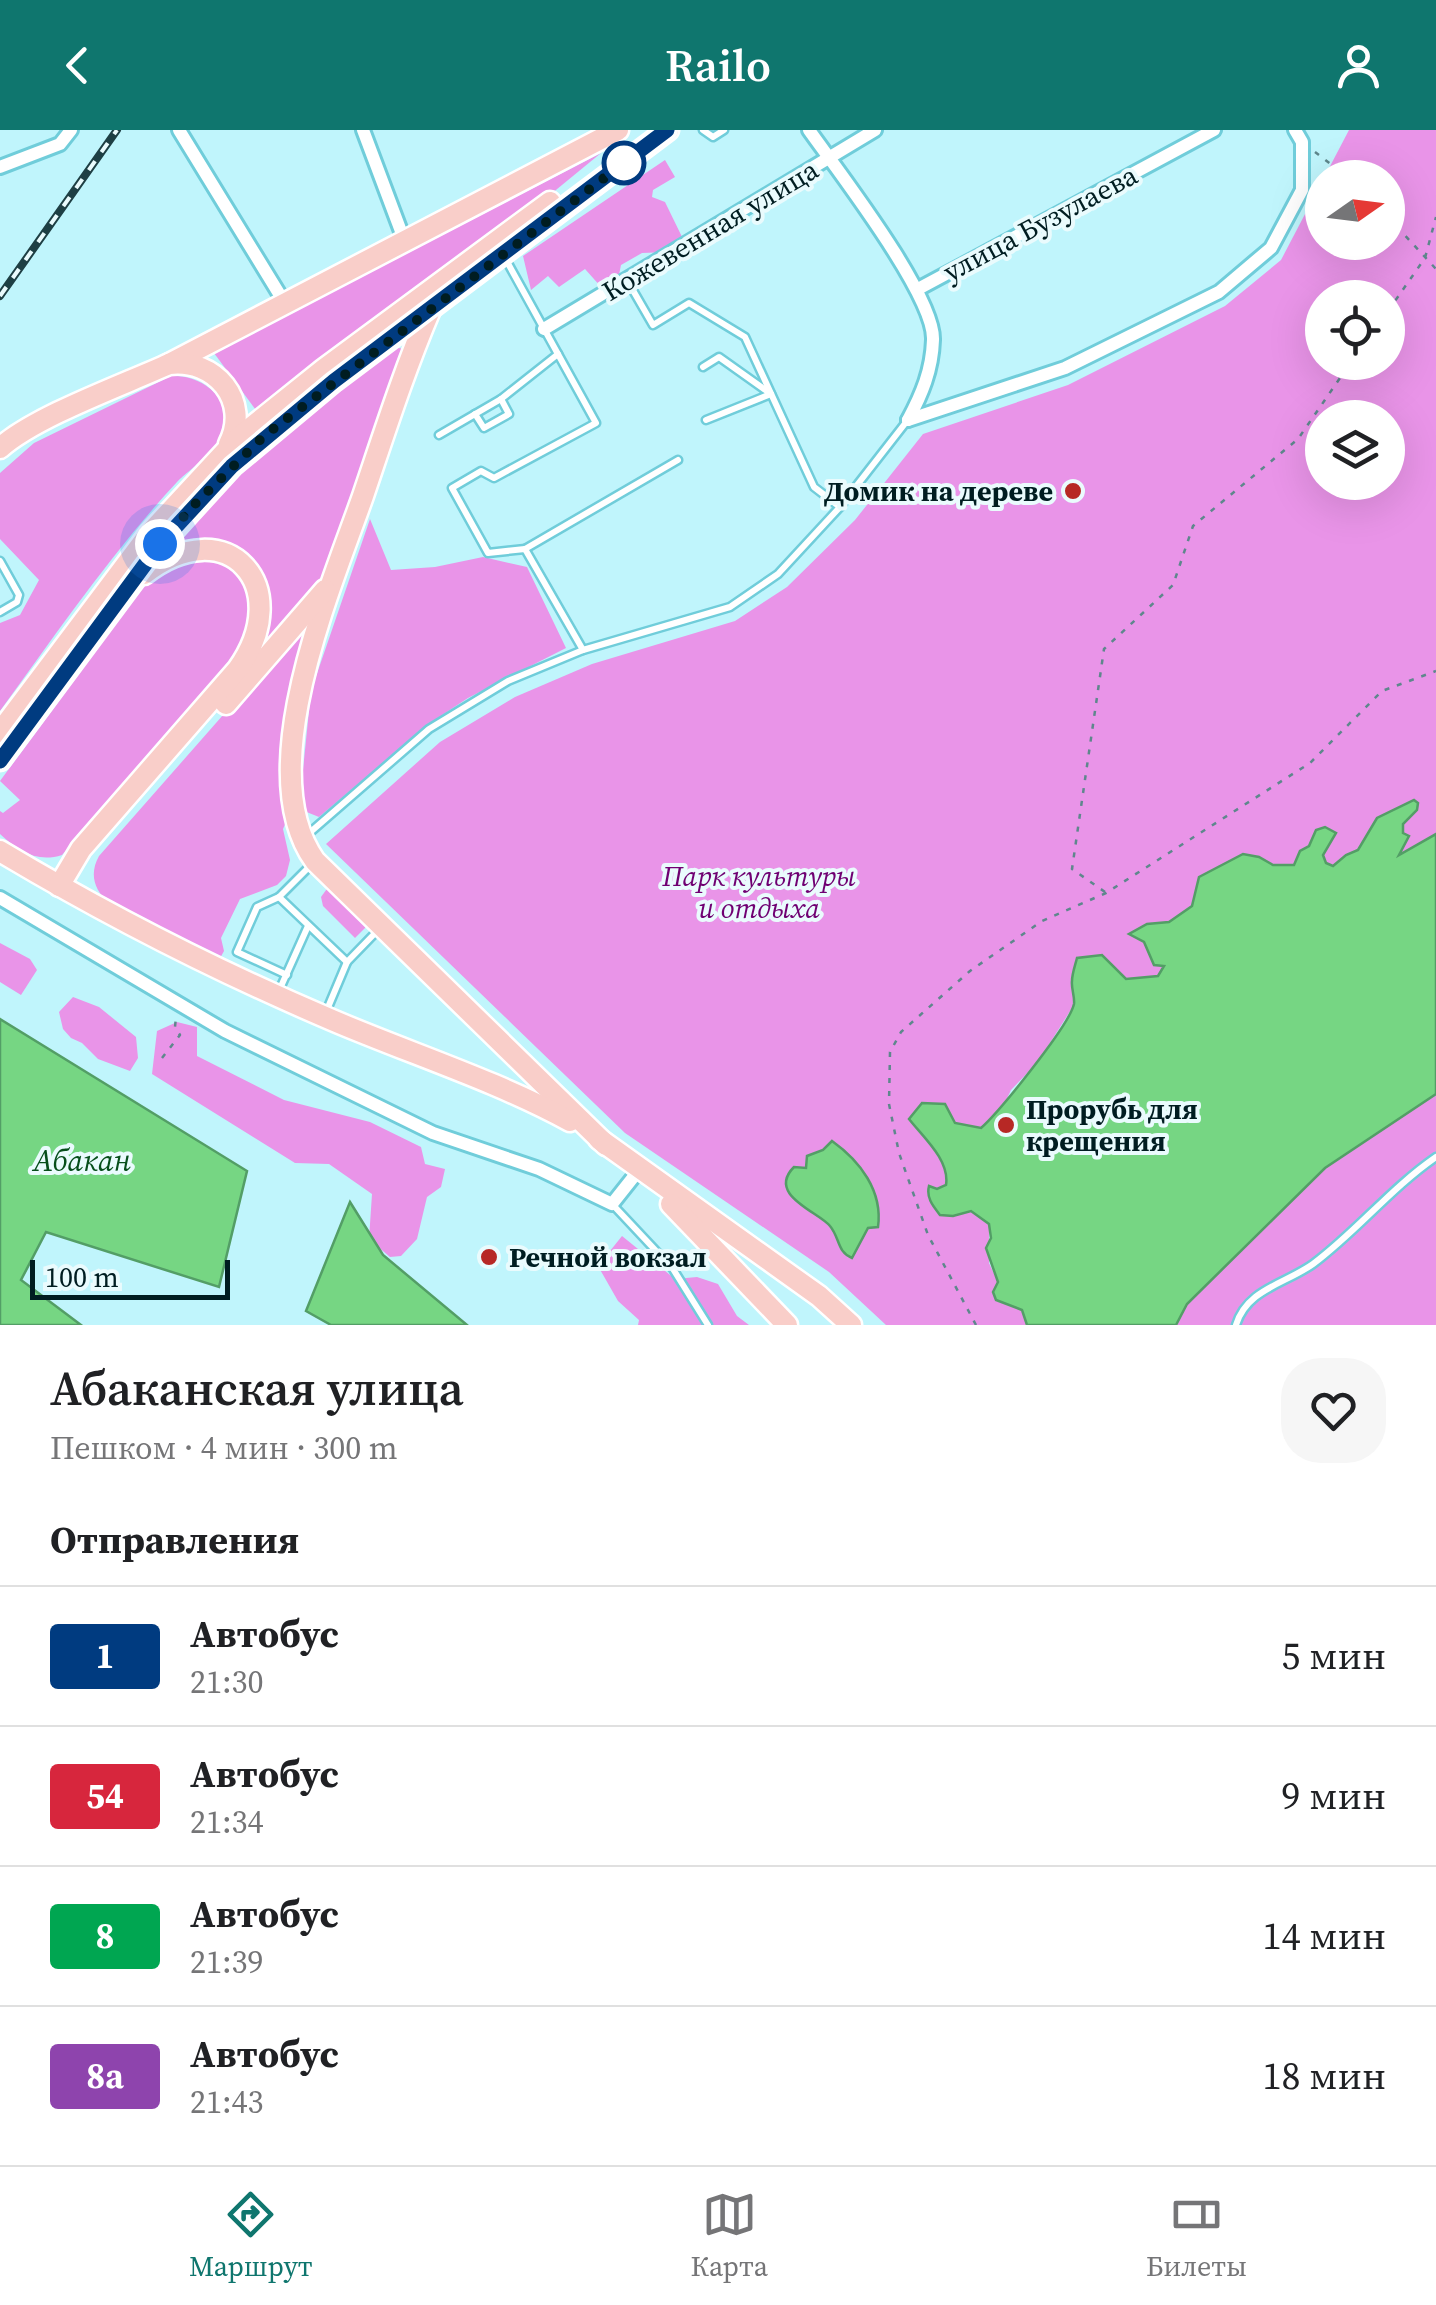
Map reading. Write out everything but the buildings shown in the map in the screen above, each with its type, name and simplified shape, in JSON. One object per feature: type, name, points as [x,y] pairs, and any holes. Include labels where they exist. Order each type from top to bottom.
[{"type":"main road","points":[[0,445],[286,305],[618,130]]},
{"type":"main road","points":[[0,732],[150,533],[222,454],[324,369],[648,130]]},
{"type":"main road","points":[[0,760],[193,506],[264,436],[668,130]]},
{"type":"main road","points":[[430,310],[315,634],[297,713],[291,795],[294,818],[315,861],[606,1144]]},
{"type":"main road","points":[[169,364],[195,364],[226,387],[234,404],[236,425],[222,454]]},
{"type":"main road","points":[[58,886],[82,849],[238,669],[252,648],[259,626],[260,594],[255,577],[234,557],[209,548],[189,550],[158,563],[121,596]]},
{"type":"main road","points":[[58,886],[91,855],[314,604],[339,564]]},
{"type":"main road","points":[[0,850],[156,940],[324,1017],[525,1098],[569,1120],[819,1296],[850,1325]]},
{"type":"main road","points":[[639,1170],[788,1325]]},
{"type":"street","points":[[0,166],[60,144],[71,130]]},
{"type":"street","points":[[179,130],[286,305]]},
{"type":"street","points":[[363,130],[405,242]]},
{"type":"street","points":[[810,130],[918,288],[934,336],[927,385],[908,420]]},
{"type":"street","name":"Кожевенная улица","points":[[544,329],[875,130]]},
{"type":"street","name":"улица Бузулаева","points":[[918,288],[1214,130]]},
{"type":"street","points":[[908,420],[1065,368],[1219,292],[1272,248],[1302,190],[1298,136]]},
{"type":"street","points":[[0,898],[181,1006],[433,1134],[539,1169],[612,1204],[639,1170]]},
{"type":"lane","points":[[703,130],[713,138],[724,130]]},
{"type":"lane","points":[[503,254],[596,423],[494,478],[482,471],[452,488],[488,553],[524,549],[678,460]]},
{"type":"lane","points":[[626,279],[653,325],[689,303],[746,337],[814,487],[840,507]]},
{"type":"lane","points":[[439,435],[501,399],[558,354]]},
{"type":"lane","points":[[703,367],[719,358],[771,394]]},
{"type":"lane","points":[[706,420],[771,394]]},
{"type":"lane","points":[[475,414],[484,428],[509,414],[501,399]]},
{"type":"lane","points":[[302,840],[429,729],[508,681],[584,650],[730,607],[778,574],[840,507],[908,420]]},
{"type":"lane","points":[[524,549],[584,650]]},
{"type":"lane","points":[[0,561],[20,596],[0,612]]},
{"type":"lane","points":[[287,974],[237,952],[257,907],[280,897],[315,861]]},
{"type":"lane","points":[[280,897],[347,962]]},
{"type":"lane","points":[[277,996],[308,926]]},
{"type":"lane","points":[[324,1017],[347,962],[380,927]]},
{"type":"lane","points":[[1236,1325],[1258,1293],[1312,1265],[1390,1193],[1436,1157]]},
{"type":"lane","points":[[612,1204],[673,1269],[708,1325]]},
{"type":"path","points":[[1298,136],[1327,160]]},
{"type":"path","points":[[1405,287],[1425,258],[1436,217]]},
{"type":"path","points":[[1405,236],[1436,269]]},
{"type":"path","points":[[1106,893],[1072,869],[1104,648],[1173,585],[1194,526],[1298,438],[1339,380]]},
{"type":"path","points":[[976,1325],[928,1235],[899,1154],[889,1104],[890,1052],[901,1032],[1002,948],[1042,921],[1106,893],[1310,763],[1382,691],[1436,671]]},
{"type":"path","points":[[162,1058],[180,1035],[174,1027],[181,1006]]},
{"type":"green space","name":"Парк культуры и отдыха","points":[[1349,130],[1436,130],[1436,834],[1397,857],[1403,824],[1377,818],[1358,850],[1333,866],[1326,863],[1316,831],[1294,865],[1273,865],[1259,857],[1169,922],[1147,924],[1130,935],[1144,942],[1154,965],[1165,966],[1158,976],[1126,980],[1102,955],[1072,982],[1074,1005],[1038,1062],[1011,1090],[1002,1109],[981,1128],[955,1123],[944,1104],[922,1103],[909,1119],[934,1149],[946,1176],[946,1185],[937,1189],[930,1186],[953,1216],[971,1210],[989,1224],[989,1263],[998,1282],[993,1293],[996,1301],[1022,1310],[1027,1325],[886,1325],[829,1272],[625,1133],[326,844],[440,742],[515,697],[592,664],[735,621],[787,587],[855,520],[923,434],[1068,385],[1225,306],[1281,260],[1305,214],[1305,260],[1405,260],[1405,160],[1333,160]]},
{"type":"green space","points":[[601,153],[534,208],[258,413],[214,353]]},
{"type":"green space","points":[[665,160],[675,177],[653,190],[652,197],[665,202],[684,241],[669,252],[642,253],[621,265],[618,280],[602,288],[585,269],[559,287],[548,276],[531,290],[523,256]]},
{"type":"green space","points":[[395,347],[407,350],[321,584],[251,669],[268,608],[260,570],[251,559],[227,545],[183,544],[180,535],[238,472]]},
{"type":"green space","points":[[171,376],[204,384],[220,399],[226,420],[221,439],[130,536],[0,711],[0,623],[20,615],[39,580],[0,539],[0,473],[34,443]]},
{"type":"green space","points":[[370,519],[391,570],[435,567],[483,557],[527,567],[566,648],[468,698],[433,721],[319,817],[299,809],[311,691]]},
{"type":"green space","points":[[208,555],[244,574],[253,616],[240,653],[62,855],[36,856],[14,846],[0,834],[0,811],[3,813],[20,800],[0,781],[143,587],[162,570]]},
{"type":"green space","points":[[297,631],[309,637],[290,813],[283,829],[290,860],[286,876],[277,885],[240,899],[221,938],[224,951],[219,960],[109,903],[97,887],[94,869],[99,856]]},
{"type":"green space","points":[[329,886],[367,926],[355,938],[323,906],[321,897]]},
{"type":"green space","points":[[0,943],[30,959],[37,970],[21,995],[0,982]]},
{"type":"green space","points":[[73,997],[99,1007],[136,1037],[138,1058],[130,1071],[98,1059],[63,1029],[59,1012]]},
{"type":"green space","points":[[177,1022],[197,1027],[197,1056],[284,1100],[370,1122],[421,1147],[425,1164],[445,1169],[441,1187],[427,1197],[417,1239],[401,1256],[390,1257],[369,1239],[372,1194],[329,1164],[295,1163],[152,1074],[157,1031]]},
{"type":"green space","points":[[1436,1094],[1436,1325],[1176,1325],[1187,1304],[1325,1168]]},
{"type":"green space","points":[[622,1236],[675,1279],[697,1277],[718,1284],[737,1316],[749,1325],[638,1325],[639,1320],[618,1301],[598,1266]]},
{"type":"water","points":[[1414,800],[1417,810],[1403,824],[1403,833],[1409,836],[1399,855],[1436,834],[1436,1094],[1325,1168],[1187,1304],[1176,1325],[1027,1325],[1022,1310],[996,1300],[993,1292],[998,1282],[986,1248],[991,1238],[989,1224],[971,1211],[940,1215],[933,1205],[929,1186],[937,1189],[946,1185],[944,1167],[909,1119],[922,1103],[945,1104],[955,1123],[981,1128],[1032,1068],[1069,1015],[1074,1004],[1072,978],[1077,958],[1102,955],[1126,979],[1158,976],[1164,966],[1154,965],[1144,942],[1129,934],[1147,924],[1169,922],[1192,906],[1199,877],[1243,854],[1273,865],[1294,865],[1316,830],[1325,827],[1336,833],[1323,855],[1326,863],[1333,866],[1358,850],[1377,818]]},
{"type":"water","name":"Абакан","points":[[0,1019],[247,1171],[219,1287],[46,1232],[21,1280],[81,1325],[0,1325]]},
{"type":"water","points":[[832,1141],[860,1168],[877,1201],[878,1227],[868,1228],[852,1258],[844,1252],[830,1226],[797,1202],[786,1186],[794,1167],[806,1168],[807,1156],[823,1150]]},
{"type":"water","points":[[350,1202],[383,1255],[467,1325],[331,1325],[306,1311]]},
{"type":"railway","points":[[0,296],[117,130]]},
{"type":"bus line","name":"1","points":[[0,761],[160,544],[232,466],[334,381],[667,130]]},
{"type":"place","name":"Домик на дереве","points":[[1073,491]]},
{"type":"place","name":"Прорубь для крещения","points":[[1006,1125]]},
{"type":"place","name":"Речной вокзал","points":[[489,1257]]},
{"type":"route","points":[[160,544],[264,436],[624,163]]}]
